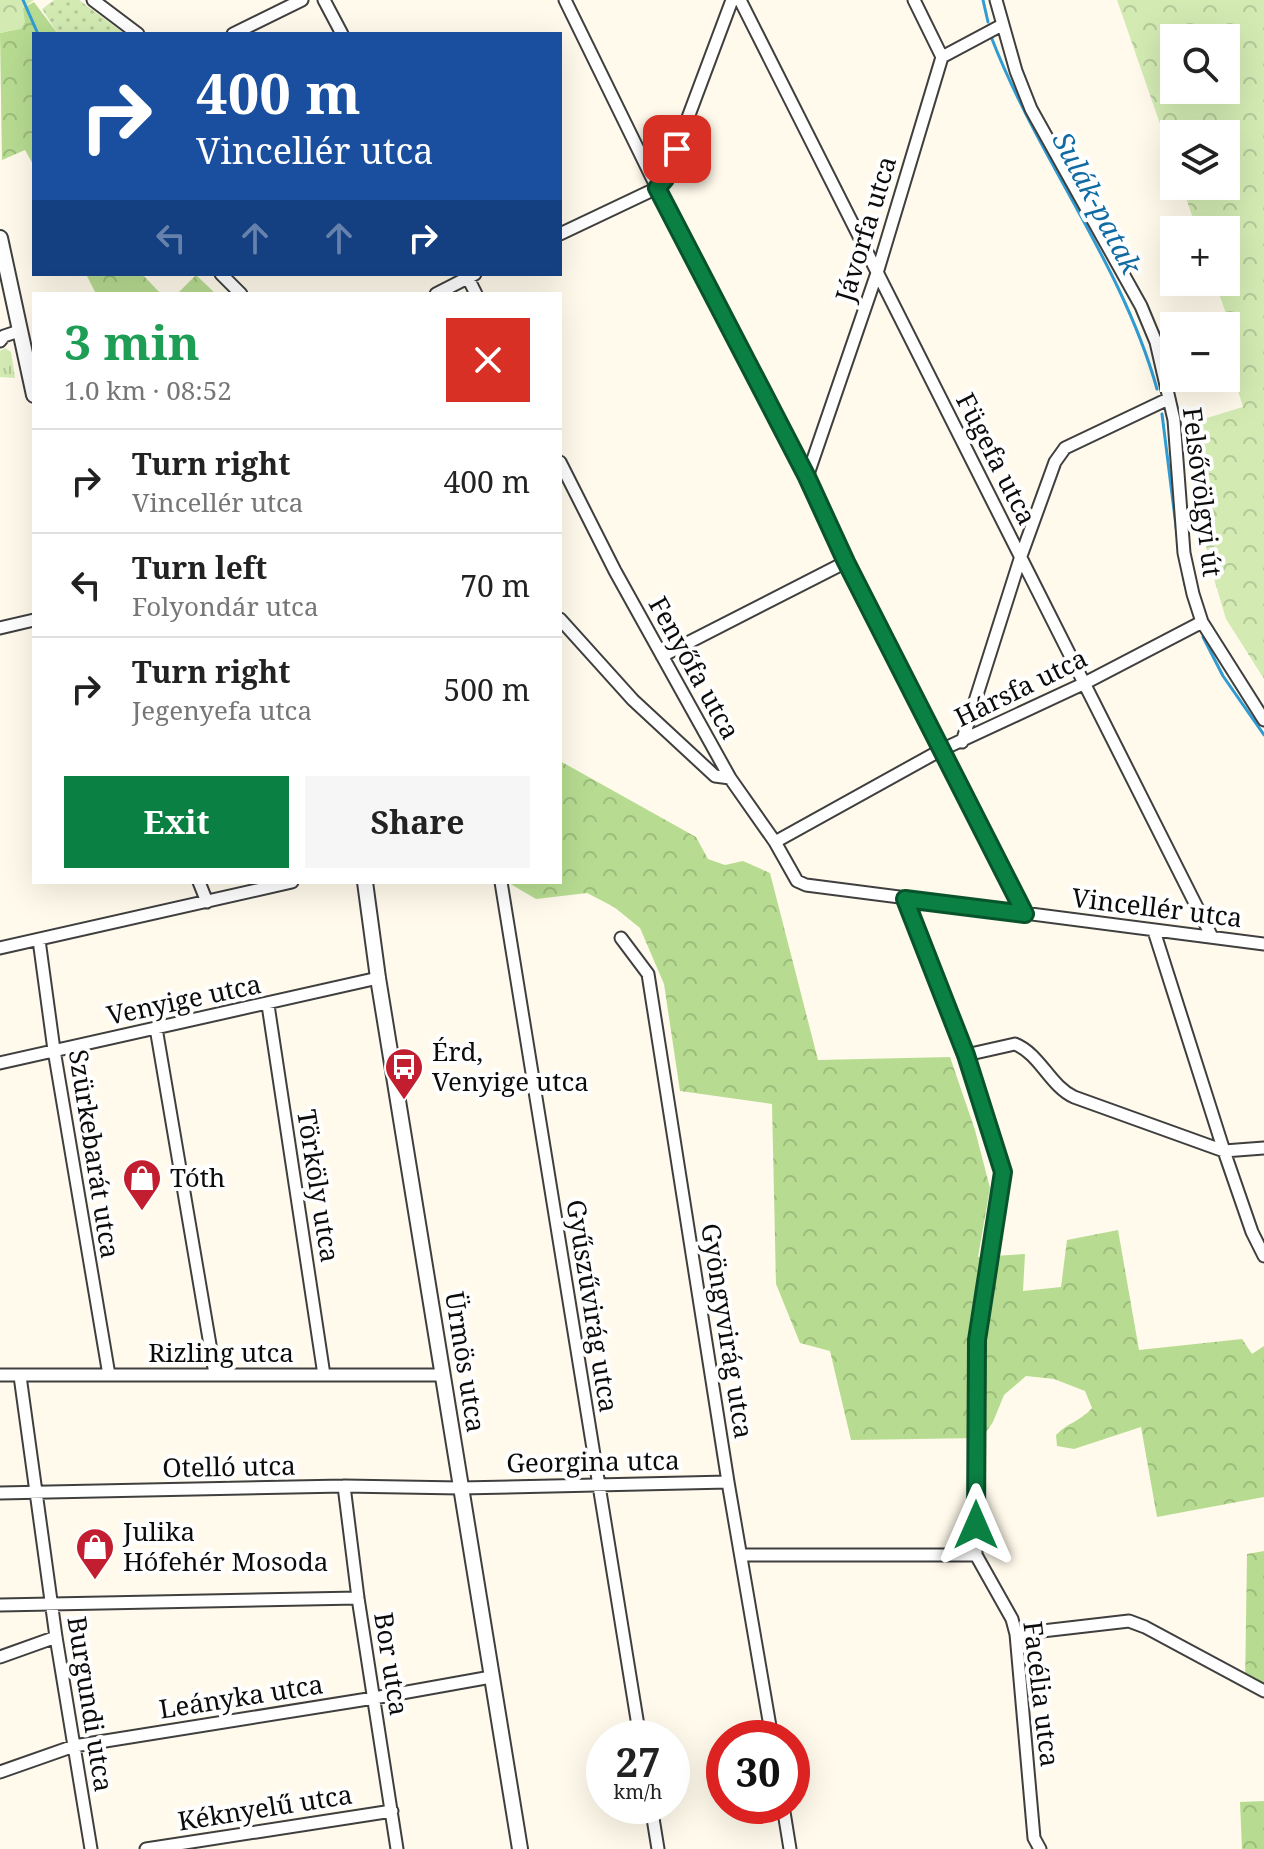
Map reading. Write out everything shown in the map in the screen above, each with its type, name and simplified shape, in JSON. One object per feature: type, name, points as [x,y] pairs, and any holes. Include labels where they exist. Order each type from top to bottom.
[{"type":"street","points":[[93,0],[135,32]]},
{"type":"street","points":[[237,32],[302,0]]},
{"type":"street","points":[[324,0],[341,32]]},
{"type":"street","points":[[565,0],[1025,914]]},
{"type":"street","points":[[562,233],[657,188],[665,179],[732,0]]},
{"type":"street","name":"Fügefa utca","points":[[740,0],[1212,937]]},
{"type":"street","points":[[914,0],[942,57],[1002,25]]},
{"type":"street","name":"Felsővölgyi út","points":[[996,0],[1031,109],[1141,306],[1156,342],[1174,420],[1184,553],[1193,594],[1202,622],[1264,720]]},
{"type":"street","name":"Jávorfa utca","points":[[807,477],[877,273],[942,57]]},
{"type":"street","points":[[0,238],[32,386]]},
{"type":"street","points":[[223,276],[239,292]]},
{"type":"street","points":[[440,292],[468,276]]},
{"type":"street","points":[[0,341],[4,336],[19,331]]},
{"type":"street","points":[[962,742],[1021,556],[1055,462],[1065,448],[1168,399]]},
{"type":"street","name":"Fenyőfa utca","points":[[562,466],[615,571],[730,778],[775,842],[797,881],[806,885]]},
{"type":"street","points":[[662,656],[846,562]]},
{"type":"street","points":[[0,628],[32,620]]},
{"type":"street","points":[[562,621],[633,700],[668,733],[715,776],[730,778]]},
{"type":"street","name":"Hársfa utca","points":[[775,842],[941,750],[1085,683],[1202,622]]},
{"type":"street","points":[[200,884],[207,902]]},
{"type":"street","points":[[1,946],[284,884]]},
{"type":"street","name":"Ürmös utca","points":[[365,884],[520,1849]]},
{"type":"street","name":"Gyűszűvirág utca","points":[[501,884],[637,1720]]},
{"type":"street","name":"Vincellér utca","points":[[806,885],[1264,944]]},
{"type":"street","name":"Facélia utca","points":[[905,899],[966,1055],[1003,1172],[977,1340],[976,1555],[1012,1619],[1016,1634],[1034,1838],[1040,1849]]},
{"type":"street","points":[[1154,931],[1224,1151],[1252,1232],[1264,1256]]},
{"type":"street","name":"Gyöngyvirág utca","points":[[621,938],[648,974],[769,1720]]},
{"type":"street","name":"Szürkebarát utca","points":[[39,940],[54,1050],[109,1375]]},
{"type":"street","name":"Venyige utca","points":[[0,1063],[378,978]]},
{"type":"street","name":"Törköly utca","points":[[268,1005],[324,1375]]},
{"type":"street","points":[[156,1028],[215,1374]]},
{"type":"street","points":[[966,1055],[1009,1045],[1020,1046],[1068,1095],[1224,1151],[1264,1148]]},
{"type":"street","name":"Rizling utca","points":[[0,1375],[443,1375]]},
{"type":"street","name":"Burgundi utca","points":[[20,1376],[56,1637],[91,1849]]},
{"type":"street","name":"Georgina utca","points":[[460,1488],[728,1482]]},
{"type":"street","name":"Otelló utca","points":[[0,1493],[344,1486],[460,1488]]},
{"type":"street","name":"Bor utca","points":[[344,1486],[397,1849]]},
{"type":"street","points":[[742,1555],[976,1555]]},
{"type":"street","points":[[0,1605],[358,1598]]},
{"type":"street","points":[[1016,1634],[1129,1621],[1264,1691]]},
{"type":"street","points":[[0,1657],[56,1637]]},
{"type":"street","name":"Leányka utca","points":[[0,1772],[74,1746],[491,1677]]},
{"type":"street","name":"Kéknyelű utca","points":[[146,1849],[392,1811]]},
{"type":"street","points":[[654,1824],[658,1849]]},
{"type":"street","points":[[786,1824],[790,1849]]},
{"type":"green space","points":[[0,0],[34,0],[23,8],[25,22],[21,29],[0,33]]},
{"type":"green space","points":[[54,0],[79,0],[122,32],[57,32],[42,9]]},
{"type":"green space","points":[[1117,0],[1264,0],[1264,679],[1226,619],[1207,555],[1197,421],[1243,407],[1238,392],[1240,312],[1225,312],[1220,296],[1240,296],[1240,216],[1192,216],[1187,200],[1240,200],[1240,120],[1160,120],[1160,124]]},
{"type":"green space","points":[[34,2],[56,32],[32,32],[32,162],[25,150],[2,160],[0,33],[21,28],[23,8]]},
{"type":"green space","points":[[87,276],[144,276],[159,292],[95,292]]},
{"type":"green space","points":[[197,276],[214,292],[179,292]]},
{"type":"green space","points":[[5,348],[11,352],[15,378],[0,377],[0,351]]},
{"type":"green space","points":[[562,762],[696,837],[708,859],[725,865],[743,861],[770,873],[818,1060],[950,1057],[975,1130],[990,1188],[978,1257],[1025,1254],[1023,1291],[1061,1287],[1067,1240],[1118,1230],[1139,1350],[1242,1339],[1252,1354],[1264,1346],[1264,1497],[1157,1517],[1141,1427],[1074,1449],[1057,1446],[1056,1435],[1092,1408],[1085,1391],[1054,1379],[1026,1376],[1004,1395],[993,1422],[982,1438],[851,1440],[830,1351],[800,1343],[776,1284],[772,1104],[680,1091],[664,984],[640,928],[614,907],[587,893],[536,899],[510,884],[562,884]]},
{"type":"green space","points":[[1264,1551],[1264,1698],[1245,1688],[1247,1554]]},
{"type":"green space","points":[[1264,1801],[1264,1849],[1242,1849],[1240,1802]]},
{"type":"waterway","points":[[23,0],[37,32]]},
{"type":"waterway","name":"Sulák-patak","points":[[983,0],[988,22]]},
{"type":"waterway","name":"Sulák-patak","points":[[992,39],[1011,84],[1123,299],[1157,389]]},
{"type":"waterway","name":"Sulák-patak","points":[[1162,414],[1178,542]]},
{"type":"waterway","name":"Sulák-patak","points":[[1180,557],[1185,585]]},
{"type":"waterway","name":"Sulák-patak","points":[[1203,637],[1223,676],[1264,735]]},
{"type":"place","name":"Érd, Venyige utca","points":[[404,1101]]},
{"type":"place","name":"Tóth","points":[[142,1212]]},
{"type":"place","name":"Julika Hófehér Mosoda","points":[[95,1581]]},
{"type":"route","points":[[677,149],[665,179],[657,188],[807,477],[846,562],[1025,914],[905,899],[966,1055],[1003,1172],[977,1340],[976,1525]]}]
